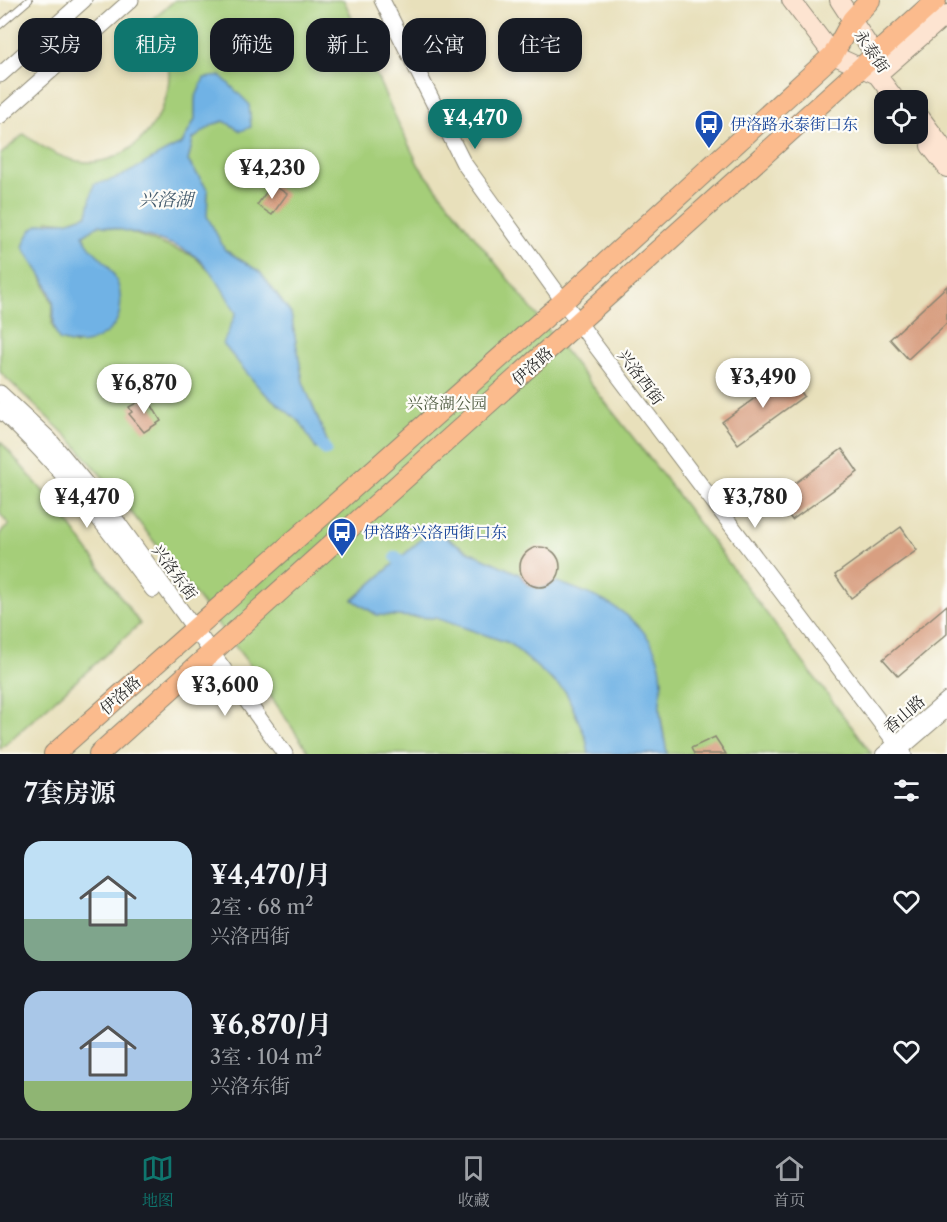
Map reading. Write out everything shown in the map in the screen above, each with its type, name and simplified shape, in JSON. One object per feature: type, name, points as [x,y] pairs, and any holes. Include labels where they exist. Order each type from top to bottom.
[{"type":"main road","name":"永泰街","points":[[791,0],[832,55],[875,68],[898,90]]},
{"type":"main road","name":"永泰街","points":[[837,0],[852,20],[875,68],[889,90]]},
{"type":"main road","name":"伊洛路","points":[[54,754],[560,304],[832,55],[852,20],[870,0]]},
{"type":"main road","points":[[852,20],[875,0]]},
{"type":"main road","name":"伊洛路","points":[[99,754],[575,326],[875,68],[936,0]]},
{"type":"main road","points":[[875,68],[947,14]]},
{"type":"main road","points":[[928,127],[947,153]]},
{"type":"main road","points":[[928,143],[947,168]]},
{"type":"street","points":[[0,75],[84,0]]},
{"type":"street","points":[[0,116],[131,0]]},
{"type":"street","name":"兴洛西街","points":[[372,0],[455,166],[560,304]]},
{"type":"street","name":"兴洛西街","points":[[382,0],[463,162],[575,326],[895,751]]},
{"type":"street","name":"兴洛东街","points":[[0,393],[49,439],[116,520],[190,633],[274,754]]},
{"type":"street","name":"兴洛东街","points":[[0,410],[40,447],[190,633]]},
{"type":"street","name":"兴洛东街","points":[[208,658],[285,754]]},
{"type":"street","name":"香山路","points":[[895,751],[947,698]]},
{"type":"street","name":"香山路","points":[[895,751],[947,711]]},
{"type":"lane","points":[[0,25],[29,0]]},
{"type":"green space","name":"兴洛湖公园","points":[[175,0],[344,0],[352,18],[306,18],[306,72],[375,72],[419,166],[661,473],[872,754],[667,754],[659,705],[662,680],[557,582],[541,589],[529,585],[519,574],[466,550],[433,529],[353,600],[377,615],[436,618],[509,643],[566,692],[586,738],[589,754],[310,754],[249,664],[114,490],[72,441],[0,372],[0,155],[24,134],[57,154],[75,161],[95,162],[125,152],[148,132],[157,119],[168,89],[169,72],[198,72],[198,18],[155,18]],"holes":[[[195,99],[241,131],[224,121],[214,124],[193,139],[188,161],[208,190],[207,216],[225,250],[260,272],[291,314],[303,382],[327,441],[316,449],[301,423],[261,390],[236,313],[219,281],[194,256],[127,231],[99,225],[83,235],[91,251],[108,266],[76,345],[59,339],[52,325],[53,305],[38,267],[48,220],[66,222],[87,215],[95,184],[131,172],[182,144],[195,119]]]},
{"type":"green space","points":[[0,441],[60,511],[140,624],[0,749],[0,533],[9,525],[0,514]]},
{"type":"water","name":"兴洛湖","points":[[221,76],[249,104],[251,127],[241,131],[224,121],[214,124],[193,139],[188,161],[208,190],[207,216],[225,250],[260,272],[291,314],[303,382],[327,441],[316,449],[301,423],[261,390],[223,344],[236,313],[214,276],[196,257],[163,241],[99,225],[83,235],[114,275],[121,302],[113,327],[95,340],[78,344],[59,340],[55,329],[51,294],[23,247],[29,233],[37,225],[69,221],[87,215],[94,184],[130,172],[182,144],[195,119],[195,99],[204,78]]},
{"type":"water","points":[[433,529],[466,550],[519,574],[528,585],[541,589],[557,582],[610,605],[640,627],[651,642],[658,659],[662,680],[660,716],[667,754],[589,754],[586,738],[566,692],[509,643],[436,618],[377,615],[353,600]]},
{"type":"building","points":[[272,184],[287,194],[272,215],[257,205]]},
{"type":"building","points":[[947,286],[947,323],[908,359],[890,339]]},
{"type":"building","points":[[788,374],[804,396],[738,444],[722,422]]},
{"type":"building","points":[[147,397],[161,421],[144,432],[129,414],[132,412],[129,407]]},
{"type":"building","points":[[842,449],[858,472],[792,520],[776,497]]},
{"type":"building","points":[[901,527],[917,550],[851,598],[835,575]]},
{"type":"building","points":[[540,547],[554,553],[560,567],[554,581],[540,587],[526,581],[520,567],[526,553]]},
{"type":"building","points":[[947,605],[947,634],[898,676],[883,659]]},
{"type":"building","points":[[715,737],[726,754],[694,754],[691,748]]},
{"type":"waterway","points":[[322,445],[326,450]]},
{"type":"place","name":"伊洛路永泰街口东","points":[[709,150]]},
{"type":"place","name":"伊洛路兴洛西街口东","points":[[342,558]]}]
